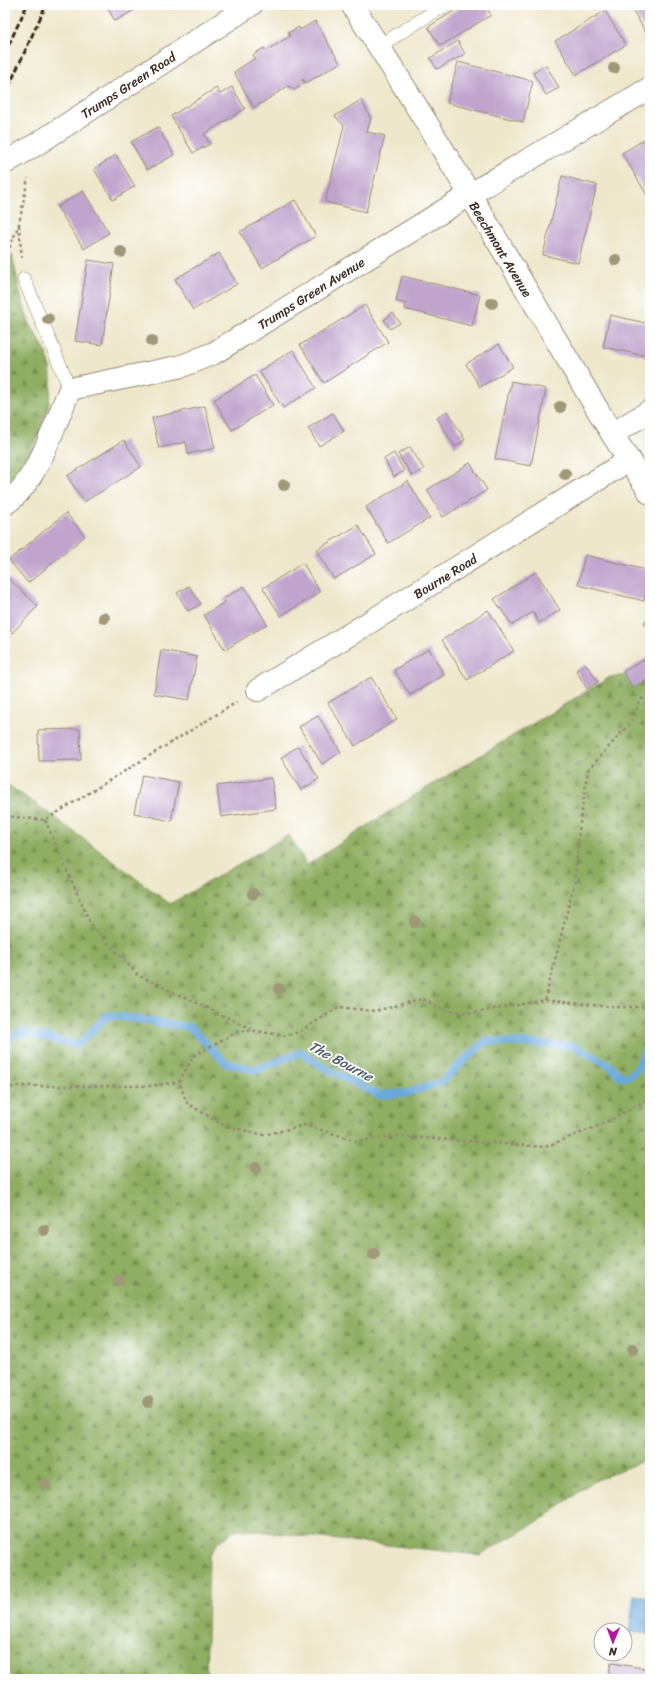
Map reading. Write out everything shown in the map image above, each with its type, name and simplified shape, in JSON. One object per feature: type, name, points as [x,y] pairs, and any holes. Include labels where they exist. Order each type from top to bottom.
[{"type":"street","name":"Trumps Green Road","points":[[5,163],[40,142],[251,5]]},
{"type":"street","name":"Beechmont Avenue","points":[[352,5],[379,46],[612,434],[631,461],[650,493]]},
{"type":"street","name":"Trumps Green Avenue","points":[[70,389],[182,366],[214,353],[469,195],[650,88]]},
{"type":"street","points":[[5,504],[18,492],[28,479],[43,454],[70,389]]},
{"type":"street","points":[[612,434],[650,411]]},
{"type":"street","name":"Bourne Road","points":[[258,690],[631,461]]},
{"type":"lane","points":[[379,46],[445,5]]},
{"type":"lane","points":[[24,279],[70,389]]},
{"type":"path","points":[[5,260],[19,224],[29,174]]},
{"type":"path","points":[[19,224],[24,279]]},
{"type":"path","points":[[5,816],[45,820],[258,690]]},
{"type":"path","points":[[545,1000],[575,880],[579,830],[588,770],[632,721],[640,700],[650,694]]},
{"type":"path","points":[[45,820],[91,925],[139,976],[256,1031]]},
{"type":"path","points":[[650,1007],[611,1007],[545,1000],[473,1013],[447,1011],[423,999],[375,1011],[339,1007],[301,1031],[286,1036],[256,1031],[239,1031],[193,1056],[179,1082],[187,1103],[223,1125],[264,1135],[306,1125],[356,1141],[395,1136],[545,1147],[603,1124],[650,1098]]},
{"type":"path","points":[[5,1090],[16,1086],[150,1086],[179,1082]]},
{"type":"green space","points":[[12,254],[25,311],[30,324],[47,356],[51,378],[47,412],[41,429],[25,461],[5,487],[5,275]]},
{"type":"green space","points":[[650,673],[650,1458],[592,1482],[547,1516],[480,1555],[237,1529],[218,1542],[209,1556],[206,1679],[5,1679],[5,783],[49,813],[170,904],[289,835],[307,865],[415,795],[610,677]]},
{"type":"water","points":[[634,1595],[650,1597],[650,1634],[633,1632],[633,1622],[630,1622]]},
{"type":"building","points":[[106,5],[144,5],[115,21]]},
{"type":"building","points":[[464,5],[485,5],[491,15],[440,46],[428,27]]},
{"type":"building","points":[[630,5],[650,5],[650,31],[646,33]]},
{"type":"building","points":[[605,11],[626,45],[576,75],[555,41]]},
{"type":"building","points":[[315,21],[340,63],[306,83],[303,79],[303,84],[295,90],[288,86],[254,108],[234,72],[255,58],[253,55],[264,48],[266,51],[290,36],[288,33],[299,27],[300,30]]},
{"type":"building","points":[[458,41],[465,54],[437,69],[430,58]]},
{"type":"building","points":[[458,62],[533,81],[523,122],[447,103]]},
{"type":"building","points":[[546,65],[559,88],[546,95],[533,73]]},
{"type":"building","points":[[232,87],[245,109],[204,134],[210,144],[193,153],[171,116],[216,88],[220,94]]},
{"type":"building","points":[[361,100],[371,118],[367,132],[385,136],[366,212],[325,202],[344,126],[335,116]]},
{"type":"building","points":[[158,127],[174,155],[147,170],[131,142]]},
{"type":"building","points":[[650,136],[650,193],[647,195],[622,153]]},
{"type":"building","points":[[116,155],[135,186],[113,200],[94,169]]},
{"type":"building","points":[[562,176],[597,185],[578,263],[543,255]]},
{"type":"building","points":[[83,191],[109,233],[84,249],[57,207]]},
{"type":"building","points":[[295,200],[316,236],[262,268],[240,232]]},
{"type":"building","points":[[219,253],[237,284],[193,310],[175,279]]},
{"type":"building","points":[[88,260],[114,264],[102,345],[75,341]]},
{"type":"building","points":[[402,276],[480,295],[472,326],[405,309],[406,304],[396,301]]},
{"type":"building","points":[[365,305],[388,342],[324,383],[300,345]]},
{"type":"building","points":[[393,313],[400,323],[390,329],[384,320]]},
{"type":"building","points":[[610,315],[650,324],[650,357],[603,347]]},
{"type":"building","points":[[499,344],[513,367],[480,387],[466,364]]},
{"type":"building","points":[[293,350],[316,388],[283,408],[259,371]]},
{"type":"building","points":[[255,375],[273,405],[232,430],[214,400]]},
{"type":"building","points":[[511,381],[546,389],[531,466],[495,459]]},
{"type":"building","points":[[205,406],[215,448],[188,454],[186,442],[159,448],[152,418]]},
{"type":"building","points":[[447,411],[465,440],[455,447],[437,418]]},
{"type":"building","points":[[333,413],[344,431],[319,446],[308,428]]},
{"type":"building","points":[[124,440],[141,467],[84,502],[67,476]]},
{"type":"building","points":[[410,447],[424,469],[412,476],[398,454]]},
{"type":"building","points":[[394,453],[404,471],[394,477],[384,459]]},
{"type":"building","points":[[470,463],[487,490],[443,517],[427,490]]},
{"type":"building","points":[[408,481],[430,518],[388,543],[366,507]]},
{"type":"building","points":[[66,513],[85,536],[28,583],[9,560]]},
{"type":"building","points":[[358,525],[376,554],[334,579],[316,550]]},
{"type":"building","points":[[585,555],[650,571],[644,601],[578,585]]},
{"type":"building","points":[[303,563],[320,592],[281,616],[263,588]]},
{"type":"building","points":[[536,572],[560,610],[539,623],[533,612],[512,625],[494,599]]},
{"type":"building","points":[[5,575],[38,606],[12,633],[5,626]]},
{"type":"building","points":[[189,586],[201,604],[188,611],[177,593]]},
{"type":"building","points":[[244,586],[267,624],[225,650],[204,615],[225,602],[223,599]]},
{"type":"building","points":[[488,610],[514,651],[467,680],[442,640]]},
{"type":"building","points":[[650,618],[650,632],[644,622]]},
{"type":"building","points":[[429,649],[444,675],[410,695],[394,670]]},
{"type":"building","points":[[161,650],[197,657],[189,700],[154,694]]},
{"type":"building","points":[[650,656],[650,678],[633,688],[623,672]]},
{"type":"building","points":[[586,664],[598,682],[587,689],[576,670]]},
{"type":"building","points":[[371,677],[397,719],[355,746],[328,703]]},
{"type":"building","points":[[318,716],[341,752],[322,764],[299,727]]},
{"type":"building","points":[[80,729],[81,760],[39,761],[38,730]]},
{"type":"building","points":[[298,746],[319,779],[301,790],[281,758]]},
{"type":"building","points":[[142,775],[179,782],[171,821],[134,813]]},
{"type":"building","points":[[271,778],[276,809],[221,817],[217,786]]},
{"type":"building","points":[[611,1663],[650,1669],[650,1679],[608,1679]]},
{"type":"waterway","name":"The Bourne","points":[[5,1039],[22,1032],[78,1045],[108,1015],[190,1027],[226,1063],[256,1070],[301,1052],[323,1067],[379,1095],[407,1093],[441,1082],[486,1041],[574,1046],[609,1065],[622,1077],[629,1076],[638,1068],[650,1039]]},
{"type":"railway","points":[[5,53],[27,5]]},
{"type":"railway","points":[[5,95],[46,5]]}]
